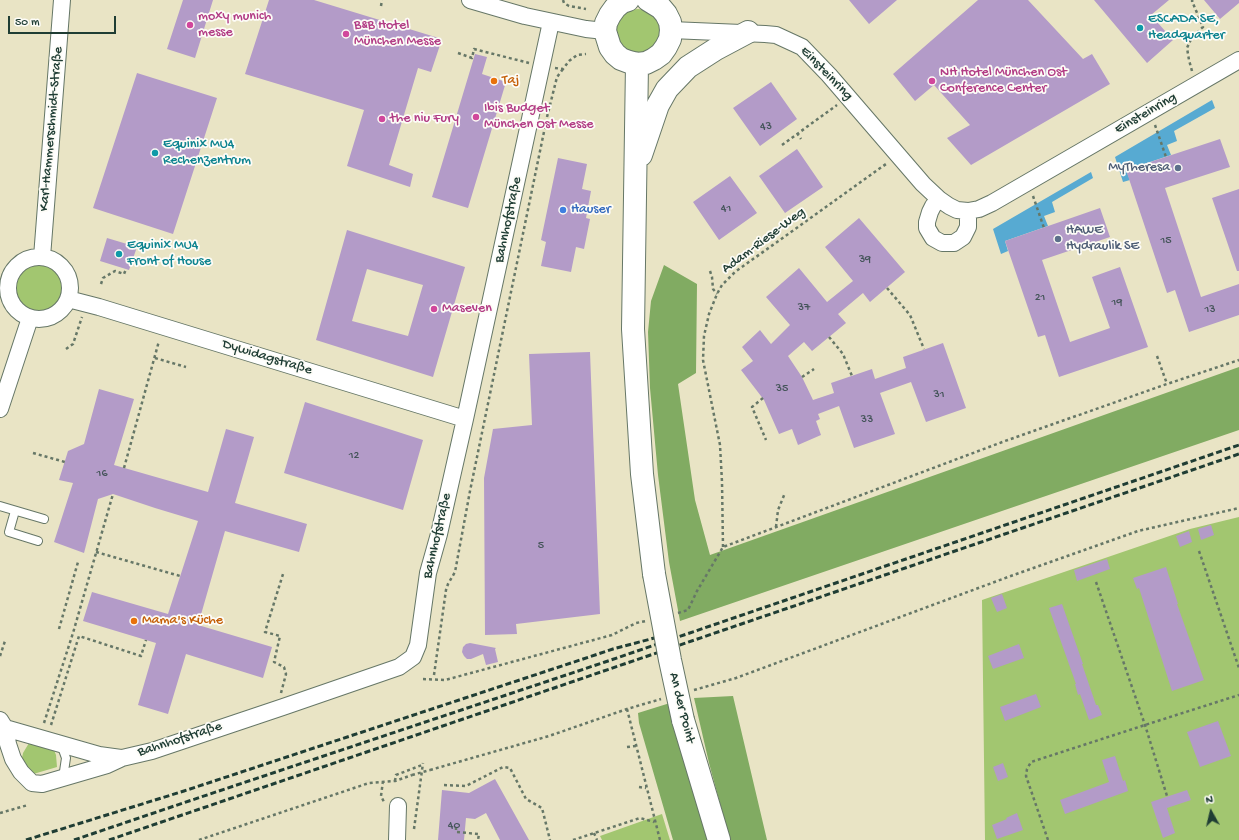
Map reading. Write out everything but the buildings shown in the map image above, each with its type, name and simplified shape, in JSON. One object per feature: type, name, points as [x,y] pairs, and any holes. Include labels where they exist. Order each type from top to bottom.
[{"type":"street","name":"Karl-Hammerschmidt-Straße","points":[[42,257],[62,0]]},
{"type":"street","points":[[470,0],[551,22],[605,31]]},
{"type":"street","points":[[628,0],[622,2],[612,11],[606,23],[605,31],[610,47],[615,54],[621,59],[637,64],[650,61],[661,54],[668,43],[671,30],[670,22],[666,14],[655,3],[648,0]]},
{"type":"street","name":"Bahnhofstraße","points":[[2,724],[13,758],[21,772],[32,783],[42,784],[108,765],[122,758],[159,748],[399,667],[413,657],[418,645],[428,573],[439,534],[465,419],[551,22]]},
{"type":"street","name":"Einsteinring","points":[[671,30],[748,32],[776,35],[802,47],[829,75],[923,184],[949,206],[957,210],[968,211],[979,209],[992,203],[1239,60]]},
{"type":"street","points":[[635,171],[658,105],[667,89],[688,67],[748,32]]},
{"type":"street","name":"An der Point","points":[[637,64],[634,329],[642,474],[654,574],[670,660],[683,720],[719,840]]},
{"type":"street","points":[[939,199],[933,206],[926,222],[929,233],[939,242],[948,244],[954,243],[963,237],[968,227],[968,211]]},
{"type":"street","points":[[42,257],[57,263],[65,272],[70,283],[68,299],[64,307],[49,317],[40,319],[30,318],[17,310],[13,304],[10,298],[9,283],[15,269],[20,264],[34,258],[42,257]]},
{"type":"street","name":"Dywidagstraße","points":[[68,299],[87,303],[465,419]]},
{"type":"street","points":[[0,409],[30,318]]},
{"type":"street","points":[[2,724],[99,756],[122,758]]},
{"type":"street","points":[[393,807],[397,840]]},
{"type":"lane","points":[[0,506],[44,519]]},
{"type":"lane","points":[[15,511],[9,532],[38,541]]},
{"type":"lane","points":[[61,744],[66,758],[63,778]]},
{"type":"path","points":[[381,6],[382,0]]},
{"type":"path","points":[[563,0],[564,3],[569,6],[586,9]]},
{"type":"path","points":[[1193,0],[1192,1],[1203,27],[1192,37],[1187,48],[1193,72]]},
{"type":"path","points":[[458,53],[472,58],[474,49],[526,63]]},
{"type":"path","points":[[434,675],[446,590],[454,572],[547,119],[557,77],[563,69]]},
{"type":"path","points":[[782,144],[838,105]]},
{"type":"path","points":[[1154,125],[1166,157]]},
{"type":"path","points":[[798,133],[801,139]]},
{"type":"path","name":"Adam-Riese-Weg","points":[[723,547],[720,446],[703,360],[704,336],[709,314],[717,294],[722,285],[735,272],[899,156]]},
{"type":"path","points":[[1033,196],[1044,228]]},
{"type":"path","points":[[101,284],[103,278],[115,271],[124,274],[126,269]]},
{"type":"path","points":[[710,271],[713,289],[717,294]]},
{"type":"path","points":[[887,288],[910,315],[924,349]]},
{"type":"path","points":[[66,349],[73,344],[87,303]]},
{"type":"path","points":[[124,468],[163,327]]},
{"type":"path","points":[[829,337],[843,354],[852,376]]},
{"type":"path","points":[[1157,356],[1167,384]]},
{"type":"path","points":[[155,358],[186,367]]},
{"type":"path","points":[[673,614],[688,610],[723,547],[1005,441],[1239,360]]},
{"type":"path","points":[[802,377],[814,369]]},
{"type":"path","points":[[763,398],[752,407],[766,440]]},
{"type":"path","points":[[33,453],[65,462]]},
{"type":"path","points":[[776,527],[778,510],[785,493]]},
{"type":"path","points":[[44,723],[73,633],[113,494]]},
{"type":"path","points":[[692,690],[736,678],[1008,577],[1138,531],[1239,508]]},
{"type":"path","points":[[1199,551],[1239,668]]},
{"type":"path","points":[[96,552],[180,576]]},
{"type":"path","points":[[59,629],[78,562]]},
{"type":"path","points":[[280,692],[286,674],[284,667],[274,662],[280,636],[265,632],[283,574]]},
{"type":"path","points":[[1096,582],[1145,725],[1167,796]]},
{"type":"path","points":[[423,679],[445,680],[612,635],[636,623],[651,620]]},
{"type":"path","points":[[51,726],[79,636],[141,656],[146,640]]},
{"type":"path","points":[[0,656],[5,641]]},
{"type":"path","points":[[1048,840],[1026,776],[1027,769],[1031,762],[1239,695]]},
{"type":"path","points":[[199,840],[369,783],[395,781],[549,736],[627,709],[663,699]]},
{"type":"path","points":[[627,709],[654,822],[660,840]]},
{"type":"path","points":[[627,747],[636,746]]},
{"type":"path","points":[[395,781],[396,775],[422,764],[413,832]]},
{"type":"path","points":[[444,785],[466,786],[503,766],[510,768],[526,799],[542,808],[550,840]]},
{"type":"path","points":[[383,781],[381,796],[393,807]]},
{"type":"path","points":[[639,788],[646,788]]},
{"type":"path","points":[[0,813],[28,805]]},
{"type":"path","points":[[573,840],[640,818],[654,822]]},
{"type":"path","points":[[456,827],[456,832],[478,834],[478,840]]},
{"type":"path","points":[[594,833],[597,840]]},
{"type":"green space","points":[[634,9],[642,9],[654,15],[660,27],[660,35],[654,47],[642,53],[634,53],[622,47],[616,35],[616,27],[622,15]]},
{"type":"green space","points":[[34,264],[44,264],[53,268],[59,274],[62,279],[62,297],[53,308],[44,312],[34,312],[25,308],[19,302],[15,293],[15,283],[19,274],[25,268]]},
{"type":"green space","points":[[664,265],[697,284],[696,373],[678,384],[695,500],[710,555],[1239,367],[1239,430],[680,621],[669,562],[658,475],[650,388],[648,332],[651,301]]},
{"type":"green space","points":[[1239,517],[1239,840],[985,840],[982,600],[1190,529]]},
{"type":"green space","points":[[733,696],[767,840],[730,840],[709,763],[694,698]]},
{"type":"green space","points":[[670,703],[709,840],[673,840],[639,723],[638,713]]},
{"type":"green space","points":[[29,743],[54,750],[57,767],[30,775],[23,764],[22,758],[23,753]]},
{"type":"green space","points":[[662,814],[670,840],[602,840],[600,836]]},
{"type":"water","points":[[1212,100],[1215,108],[1174,131],[1177,141],[1167,145],[1171,155],[1126,170],[1130,180],[1123,182],[1115,157]]},
{"type":"water","points":[[1091,172],[1093,178],[1052,202],[1055,212],[1044,216],[1048,226],[1005,241],[1008,251],[1001,254],[993,229]]},
{"type":"railway","points":[[74,840],[605,662],[1239,445]]},
{"type":"railway","points":[[109,840],[1239,454]]},
{"type":"railway","points":[[26,840],[184,791],[613,649],[677,632]]},
{"type":"place","name":"moxy munich messe","points":[[190,25]]},
{"type":"place","name":"ESCADA SE, Headquarter","points":[[1140,28]]},
{"type":"place","name":"B&B Hotel München Messe","points":[[346,34]]},
{"type":"place","name":"Taj","points":[[494,81]]},
{"type":"place","name":"NH Hotel München Ost Conference Center","points":[[932,81]]},
{"type":"place","name":"Ibis Budget München Ost Messe","points":[[476,117]]},
{"type":"place","name":"the niu Fury","points":[[382,119]]},
{"type":"place","name":"Equinix MU4 Rechenzentrum","points":[[155,153]]},
{"type":"place","name":"MyTheresa","points":[[1178,168]]},
{"type":"place","name":"Hauser","points":[[563,210]]},
{"type":"place","name":"HAWE Hydraulik SE","points":[[1058,239]]},
{"type":"place","name":"Equinix MU4 Front of House","points":[[119,254]]},
{"type":"place","name":"Maseven","points":[[434,309]]},
{"type":"place","name":"Mama's Küche","points":[[134,621]]}]
